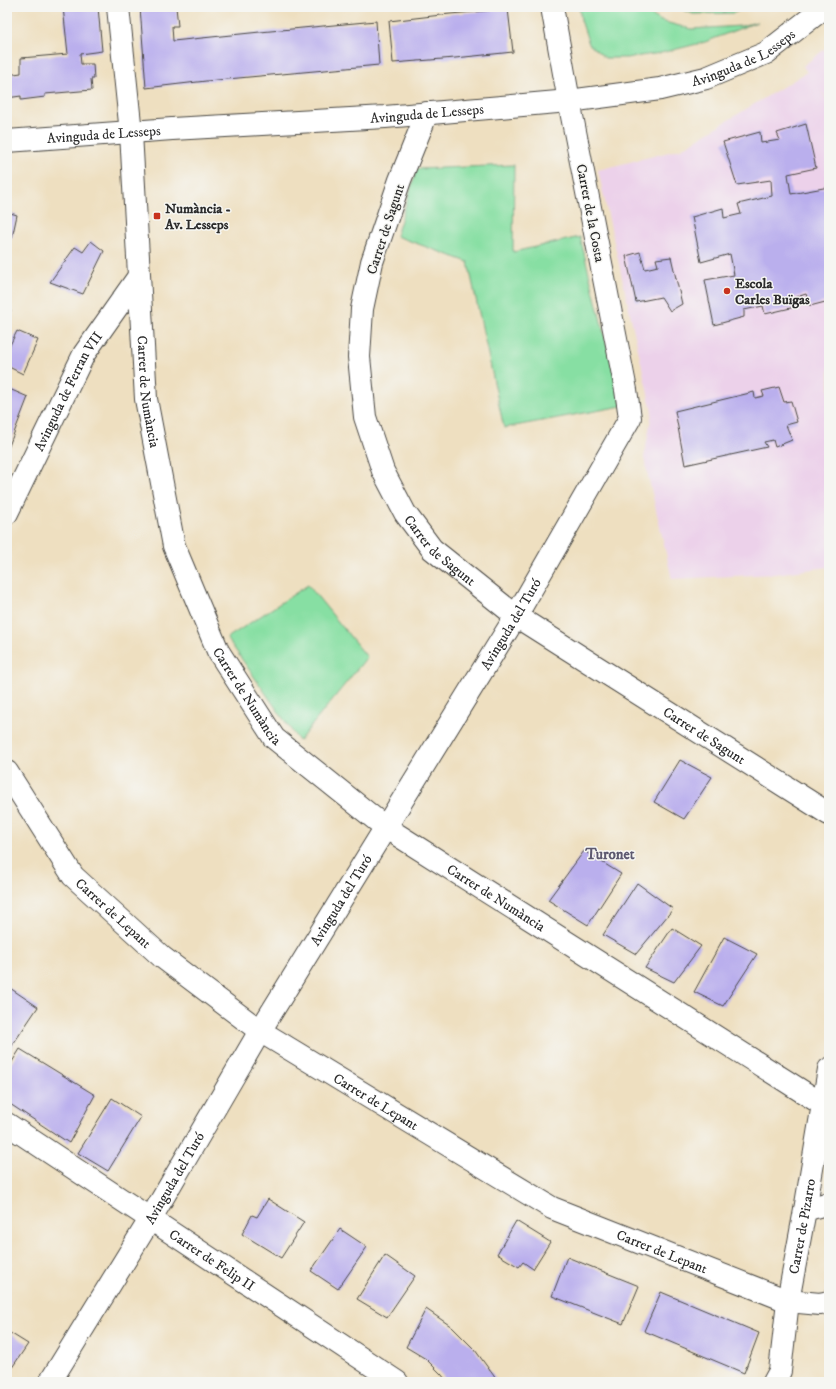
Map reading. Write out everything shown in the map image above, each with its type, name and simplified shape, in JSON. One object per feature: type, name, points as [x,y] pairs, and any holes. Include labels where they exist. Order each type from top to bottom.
[{"type":"street","name":"Carrer de Numància","points":[[118,7],[131,133],[146,399],[174,546],[218,651],[274,738],[385,827],[822,1104]]},
{"type":"street","name":"Carrer de la Costa","points":[[552,7],[626,390],[630,418]]},
{"type":"street","name":"Avinguda de Lesseps","points":[[7,141],[427,113],[569,101],[660,89],[706,78],[766,53],[825,7]]},
{"type":"street","name":"Carrer de Sagunt","points":[[427,113],[400,180],[374,256],[362,309],[359,357],[365,417],[382,472],[409,519],[432,549],[516,616],[829,814]]},
{"type":"street","name":"Avinguda de Ferran VII","points":[[7,513],[84,354],[139,276]]},
{"type":"street","name":"Avinguda del Turó","points":[[50,1382],[151,1218],[260,1031],[516,616],[630,418]]},
{"type":"street","name":"Carrer de Lepant","points":[[7,772],[73,876],[162,957],[260,1031],[552,1208],[788,1301],[820,1304],[829,1302]]},
{"type":"street","name":"Carrer de Pizarro","points":[[774,1382],[780,1371],[788,1301],[829,1069]]},
{"type":"street","name":"Carrer de Felip II","points":[[7,1124],[397,1382]]},
{"type":"street","points":[[805,1210],[829,1203]]},
{"type":"shaded area","name":"Escola Carles Buïgas","points":[[829,46],[829,101],[820,90],[829,103],[829,567],[775,574],[672,579],[644,458],[652,412],[598,170],[681,149],[807,72],[803,66]]},
{"type":"green space","points":[[579,7],[639,7],[661,21],[691,29],[741,26],[757,22],[705,42],[661,53],[626,58],[605,58],[589,44],[581,20]]},
{"type":"green space","points":[[677,7],[747,7],[734,13],[693,14]]},
{"type":"green space","points":[[514,165],[513,252],[580,237],[622,406],[504,428],[468,262],[396,236],[417,169]]},
{"type":"green space","points":[[308,585],[367,657],[299,741],[227,638]]},
{"type":"building","points":[[63,7],[98,7],[102,51],[80,54],[81,64],[93,64],[94,79],[91,79],[92,90],[45,94],[45,97],[21,100],[21,96],[7,98],[7,75],[21,73],[21,58],[68,54]]},
{"type":"building","points":[[140,7],[176,7],[178,26],[172,26],[173,41],[376,21],[379,65],[146,88]]},
{"type":"building","points":[[508,9],[513,52],[393,63],[389,21]]},
{"type":"building","points":[[806,124],[816,168],[788,174],[791,194],[829,187],[829,301],[810,306],[806,294],[793,298],[795,307],[765,314],[763,306],[744,310],[744,317],[714,325],[705,280],[734,275],[730,254],[701,262],[692,217],[723,208],[724,218],[741,214],[738,204],[772,196],[771,180],[737,185],[723,142],[760,132],[761,143],[780,140],[777,133]]},
{"type":"building","points":[[7,212],[17,215],[12,238],[7,237]]},
{"type":"building","points":[[91,241],[104,251],[83,294],[50,282],[75,247],[83,252]]},
{"type":"building","points":[[640,252],[645,269],[658,266],[656,259],[671,257],[682,304],[670,311],[661,297],[636,302],[626,256]]},
{"type":"building","points":[[7,307],[11,310],[7,319]]},
{"type":"building","points":[[17,331],[38,340],[23,374],[7,366],[7,351]]},
{"type":"building","points":[[779,387],[784,402],[791,401],[797,422],[786,425],[792,440],[775,447],[773,440],[764,442],[767,447],[685,465],[675,411],[754,392],[755,398],[764,396],[762,391]]},
{"type":"building","points":[[7,388],[28,397],[7,451]]},
{"type":"building","points":[[680,760],[712,777],[684,819],[654,802]]},
{"type":"building","points":[[584,851],[621,874],[588,925],[548,900]]},
{"type":"building","points":[[637,883],[673,909],[636,954],[603,935]]},
{"type":"building","points":[[672,928],[701,946],[674,982],[645,968]]},
{"type":"building","points":[[724,937],[757,954],[723,1006],[694,992]]},
{"type":"building","points":[[7,986],[38,1007],[7,1053]]},
{"type":"building","points":[[20,1049],[95,1095],[69,1143],[7,1102],[7,1070]]},
{"type":"building","points":[[112,1098],[141,1117],[108,1171],[78,1153]]},
{"type":"building","points":[[268,1199],[304,1222],[281,1258],[242,1234],[252,1215],[257,1217]]},
{"type":"building","points":[[516,1221],[550,1242],[533,1269],[523,1262],[519,1267],[497,1254]]},
{"type":"building","points":[[340,1229],[367,1247],[338,1289],[311,1271]]},
{"type":"building","points":[[385,1255],[415,1276],[387,1317],[357,1299]]},
{"type":"building","points":[[567,1257],[639,1286],[623,1324],[552,1296]]},
{"type":"building","points":[[661,1292],[759,1333],[744,1373],[644,1331]]},
{"type":"building","points":[[426,1309],[452,1327],[475,1350],[497,1382],[447,1382],[426,1359],[406,1347]]},
{"type":"building","points":[[7,1331],[28,1344],[7,1375]]},
{"type":"place","name":"Numància - Av. Lesseps","points":[[157,216]]},
{"type":"place","name":"Escola Carles Buïgas","points":[[727,291]]},
{"type":"district","name":"Turonet","points":[[610,854]]}]
